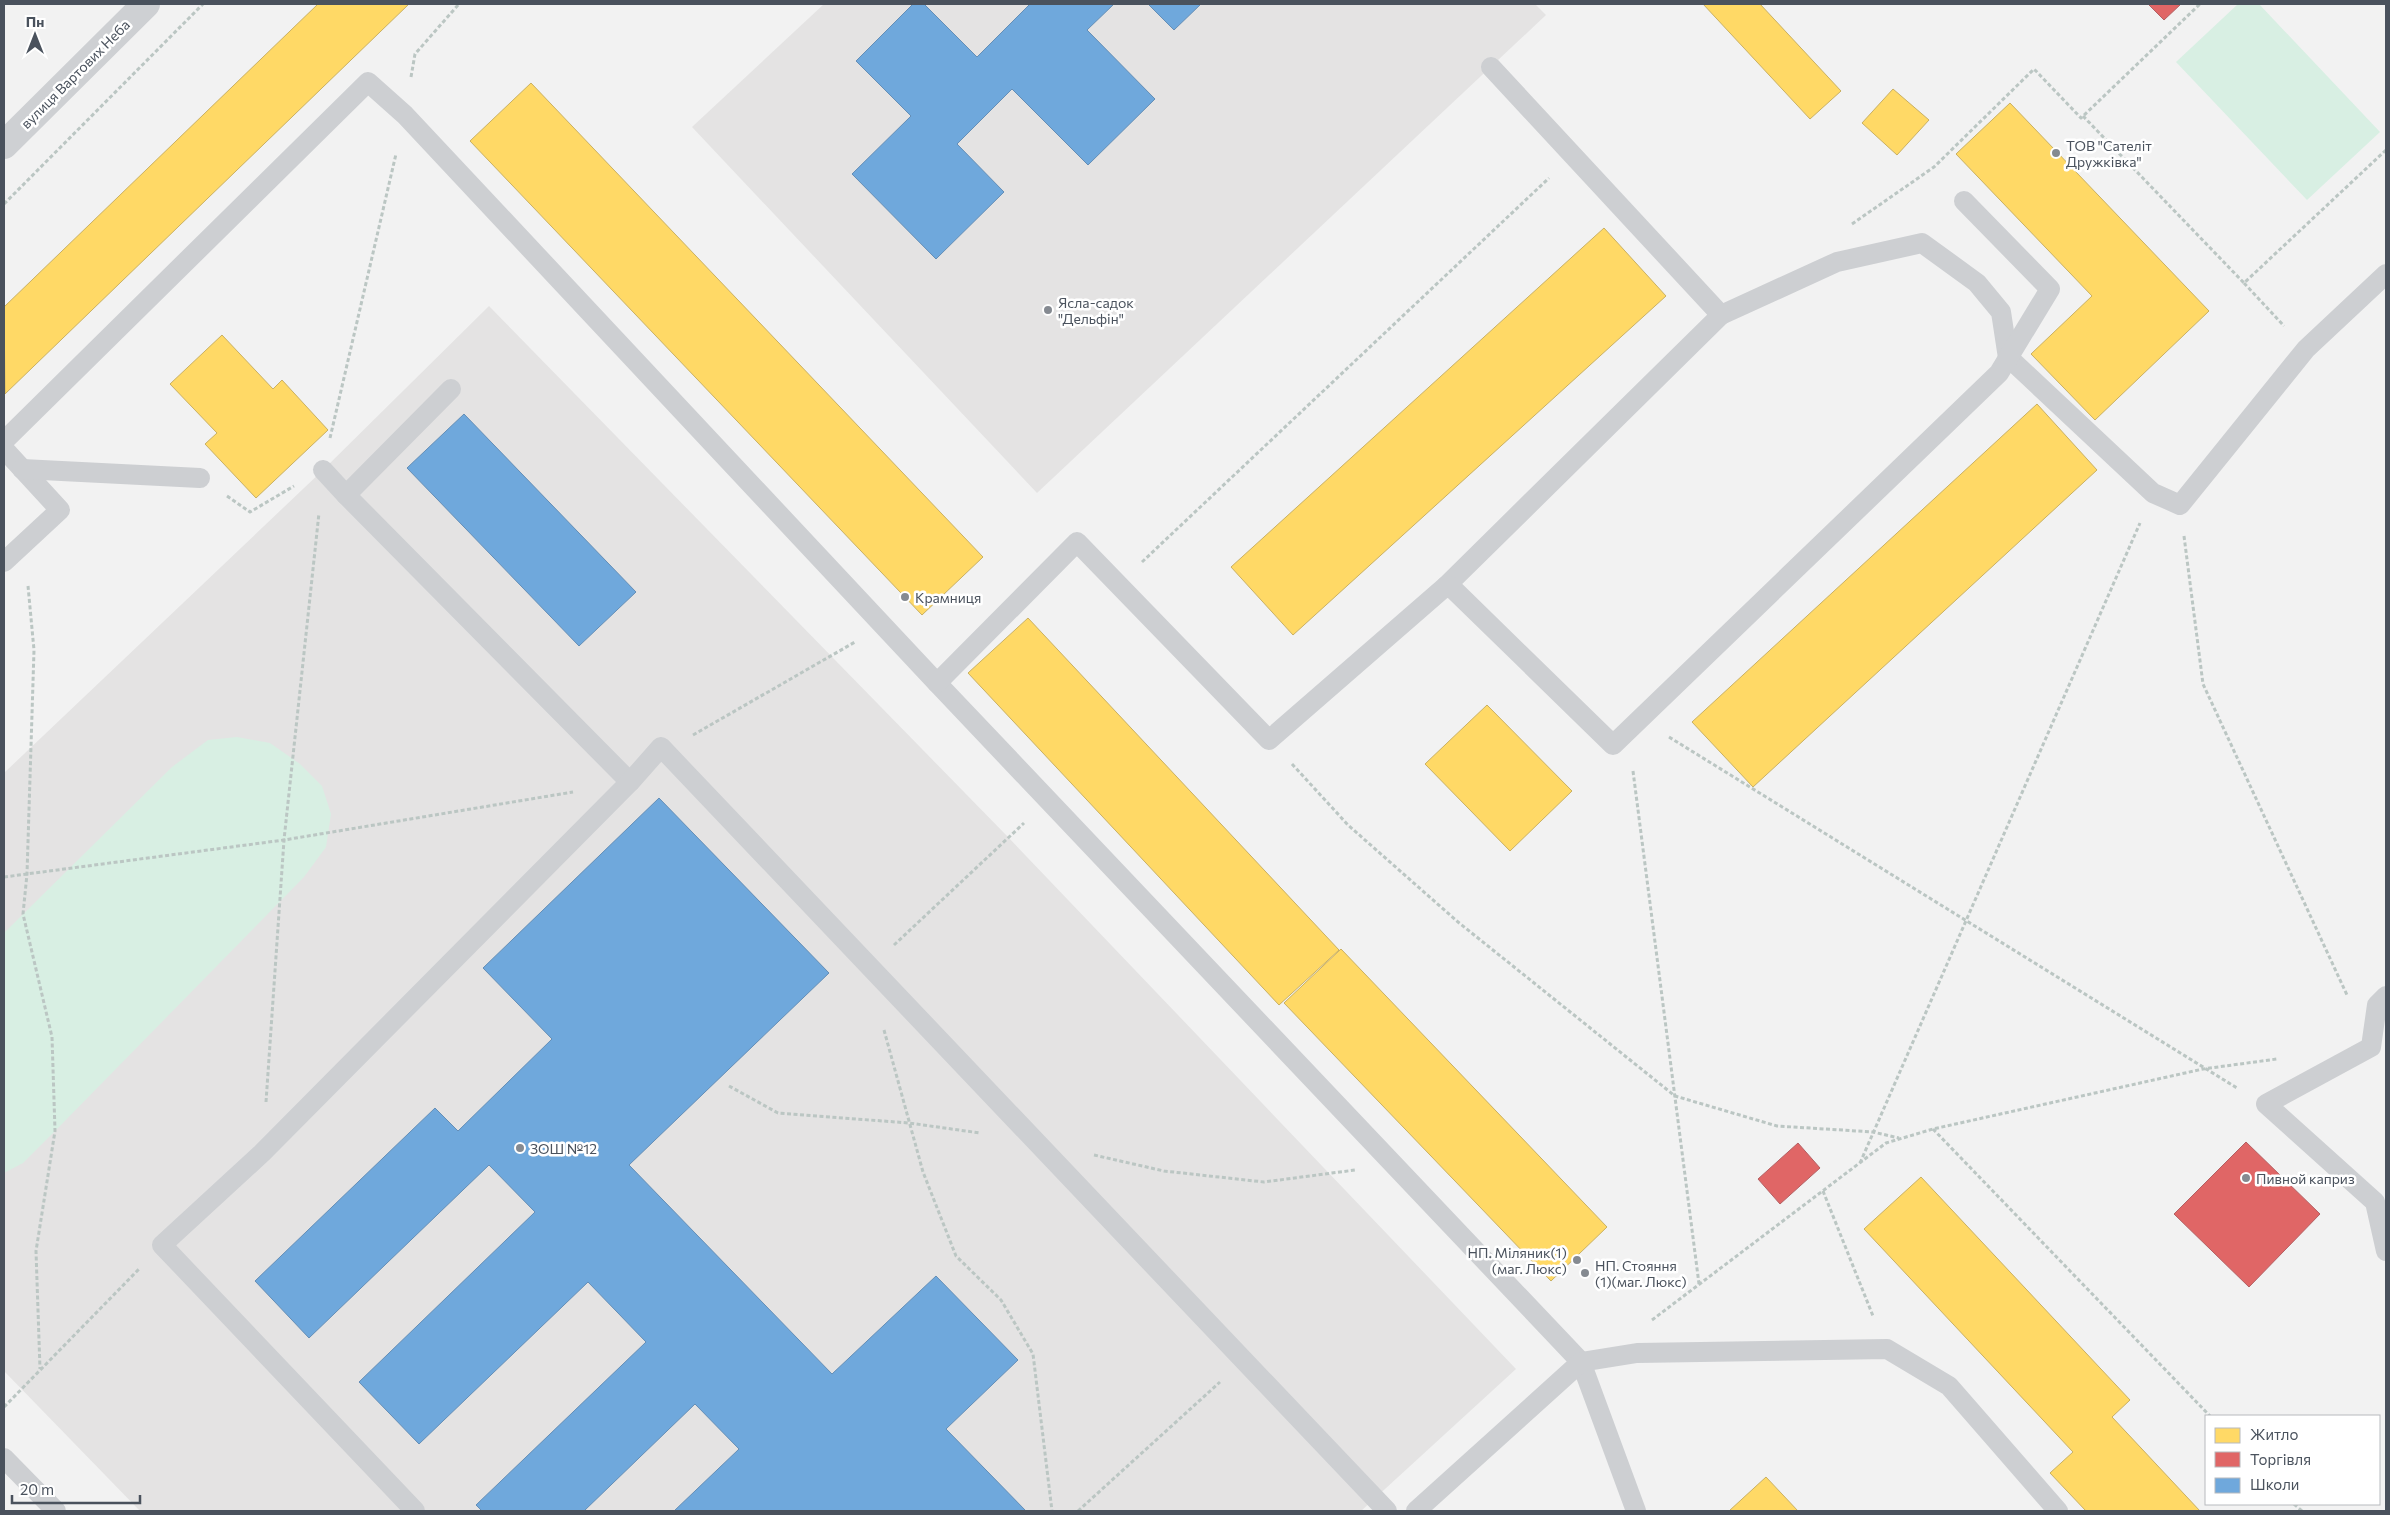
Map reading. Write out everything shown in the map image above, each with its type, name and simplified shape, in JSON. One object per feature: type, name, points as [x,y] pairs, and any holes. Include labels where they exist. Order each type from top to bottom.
[{"type":"street","name":"вулиця Вартових Неба","points":[[4,145],[146,4]]},
{"type":"lane","points":[[1491,67],[1721,316]]},
{"type":"lane","points":[[4,441],[368,82],[405,115],[883,626],[1580,1362],[1636,1511]]},
{"type":"lane","points":[[1446,586],[1450,586],[1613,745],[1999,373],[2050,289],[1964,201]]},
{"type":"lane","points":[[937,683],[1077,542],[1269,740],[1446,586],[1721,316],[1837,262],[1922,243],[1977,283],[2001,312],[2008,358],[2153,493],[2180,505],[2306,349],[2386,274]]},
{"type":"lane","points":[[346,495],[451,389]]},
{"type":"lane","points":[[4,449],[60,510],[4,562]]},
{"type":"lane","points":[[22,469],[200,478]]},
{"type":"lane","points":[[323,470],[630,782]]},
{"type":"lane","points":[[415,1511],[162,1245],[262,1153],[630,782],[661,747],[1386,1511]]},
{"type":"lane","points":[[2386,996],[2377,1005],[2371,1047],[2266,1104],[2375,1202],[2386,1252]]},
{"type":"lane","points":[[1416,1511],[1580,1362],[1637,1353],[1887,1349],[1949,1386],[2058,1511]]},
{"type":"lane","points":[[4,1458],[56,1511]]},
{"type":"path","points":[[4,204],[203,4]]},
{"type":"path","points":[[262,1153],[284,840],[323,470],[405,115],[415,54],[459,4]]},
{"type":"path","points":[[2083,116],[2200,4]]},
{"type":"path","points":[[1847,227],[1934,167],[2034,69],[2081,118],[2083,116],[2306,349]]},
{"type":"path","points":[[2244,283],[2386,150]]},
{"type":"path","points":[[1118,584],[1574,156]]},
{"type":"path","points":[[200,478],[250,512],[323,470]]},
{"type":"path","points":[[1859,1163],[2153,493]]},
{"type":"path","points":[[2180,505],[2203,684],[2371,1047]]},
{"type":"path","points":[[24,543],[34,650],[27,874],[23,914],[52,1037],[55,1130],[36,1251],[40,1370]]},
{"type":"path","points":[[665,752],[883,626]]},
{"type":"path","points":[[1634,724],[1965,921],[2203,1069],[2266,1104]]},
{"type":"path","points":[[1634,724],[1675,1096],[1699,1284]]},
{"type":"path","points":[[1269,740],[1355,832],[1458,922],[1675,1096],[1777,1126],[1873,1132],[1900,1138]]},
{"type":"path","points":[[4,877],[284,840],[630,782]]},
{"type":"path","points":[[870,968],[1048,800]]},
{"type":"path","points":[[882,1022],[923,1172],[956,1256],[1001,1300],[1033,1354],[1052,1511]]},
{"type":"path","points":[[1647,1324],[1886,1143],[1933,1129],[2203,1069],[2282,1058]]},
{"type":"path","points":[[1933,1129],[2209,1415]]},
{"type":"path","points":[[1822,1191],[1887,1349]]},
{"type":"path","points":[[4,1407],[162,1245]]},
{"type":"path","points":[[1078,1511],[1244,1361]]},
{"type":"shaded area","name":"Ясла-садок \"Дельфін\"","points":[[824,4],[1535,4],[1546,15],[1037,493],[692,127]]},
{"type":"shaded area","points":[[489,306],[1008,837],[1516,1369],[1361,1511],[140,1511],[4,1371],[4,773],[323,470]]},
{"type":"green space","points":[[2238,4],[2259,4],[2380,132],[2307,200],[2176,62]]},
{"type":"green space","points":[[237,737],[270,743],[300,764],[322,786],[331,814],[326,847],[304,877],[55,1131],[23,1163],[4,1173],[4,933],[172,767],[208,740]]},
{"type":"building: Житло","points":[[318,4],[409,4],[5,394],[4,307]]},
{"type":"building: Житло","points":[[1703,4],[1760,4],[1841,91],[1810,119]]},
{"type":"building: Житло","points":[[531,83],[983,557],[922,615],[470,141]]},
{"type":"building: Житло","points":[[1893,89],[1929,120],[1897,155],[1862,123]]},
{"type":"building: Житло","points":[[2010,103],[2209,311],[2095,420],[2031,354],[2092,296],[1956,154]]},
{"type":"building: Житло","points":[[1604,228],[1666,296],[1293,635],[1231,567]]},
{"type":"building: Житло","points":[[222,335],[273,389],[282,380],[328,430],[256,498],[205,444],[217,433],[170,384]]},
{"type":"building: Житло","points":[[2037,404],[2097,470],[1753,787],[1692,722]]},
{"type":"building: Житло","points":[[1028,618],[1339,950],[1279,1005],[968,673]]},
{"type":"building: Житло","points":[[1487,705],[1572,791],[1510,851],[1425,764]]},
{"type":"building: Житло","points":[[1341,949],[1607,1227],[1551,1281],[1284,1003]]},
{"type":"building: Житло","points":[[1921,1177],[2130,1400],[2112,1417],[2200,1511],[2086,1511],[2050,1473],[2073,1452],[1864,1229]]},
{"type":"building: Житло","points":[[1766,1477],[1798,1511],[1729,1511]]},
{"type":"building: Торгівля","points":[[2148,4],[2181,4],[2164,20]]},
{"type":"building: Торгівля","name":"Пивной каприз","points":[[2246,1142],[2320,1214],[2249,1287],[2174,1214]]},
{"type":"building: Торгівля","points":[[1798,1143],[1820,1168],[1780,1204],[1758,1179]]},
{"type":"building: Школи","points":[[913,4],[924,4],[977,57],[1030,4],[1114,4],[1087,30],[1155,99],[1088,165],[1012,89],[957,144],[1004,192],[936,259],[852,174],[911,116],[856,61]]},
{"type":"building: Школи","points":[[1148,4],[1201,4],[1174,30]]},
{"type":"building: Школи","points":[[464,414],[636,592],[579,646],[407,468]]},
{"type":"building: Школи","name":"ЗОШ №12","points":[[659,798],[829,973],[629,1165],[832,1374],[936,1276],[1018,1360],[946,1429],[1026,1511],[674,1511],[739,1449],[695,1404],[584,1511],[482,1511],[476,1505],[646,1342],[588,1282],[419,1444],[359,1382],[535,1212],[489,1165],[309,1338],[255,1281],[435,1108],[458,1131],[552,1039],[483,968]]},
{"type":"place","name":"ТОВ \"Сателіт Дружківка\"","points":[[2056,153]]},
{"type":"place","name":"Ясла-садок \"Дельфін\"","points":[[1048,310]]},
{"type":"place","name":"Крамниця","points":[[905,597]]},
{"type":"place","name":"ЗОШ №12","points":[[520,1148]]},
{"type":"place","name":"Пивной каприз","points":[[2246,1178]]},
{"type":"place","name":"НП. Міляник(1) (маг. Люкс)","points":[[1577,1260]]},
{"type":"place","name":"НП. Стояння (1)(маг. Люкс)","points":[[1585,1273]]}]
